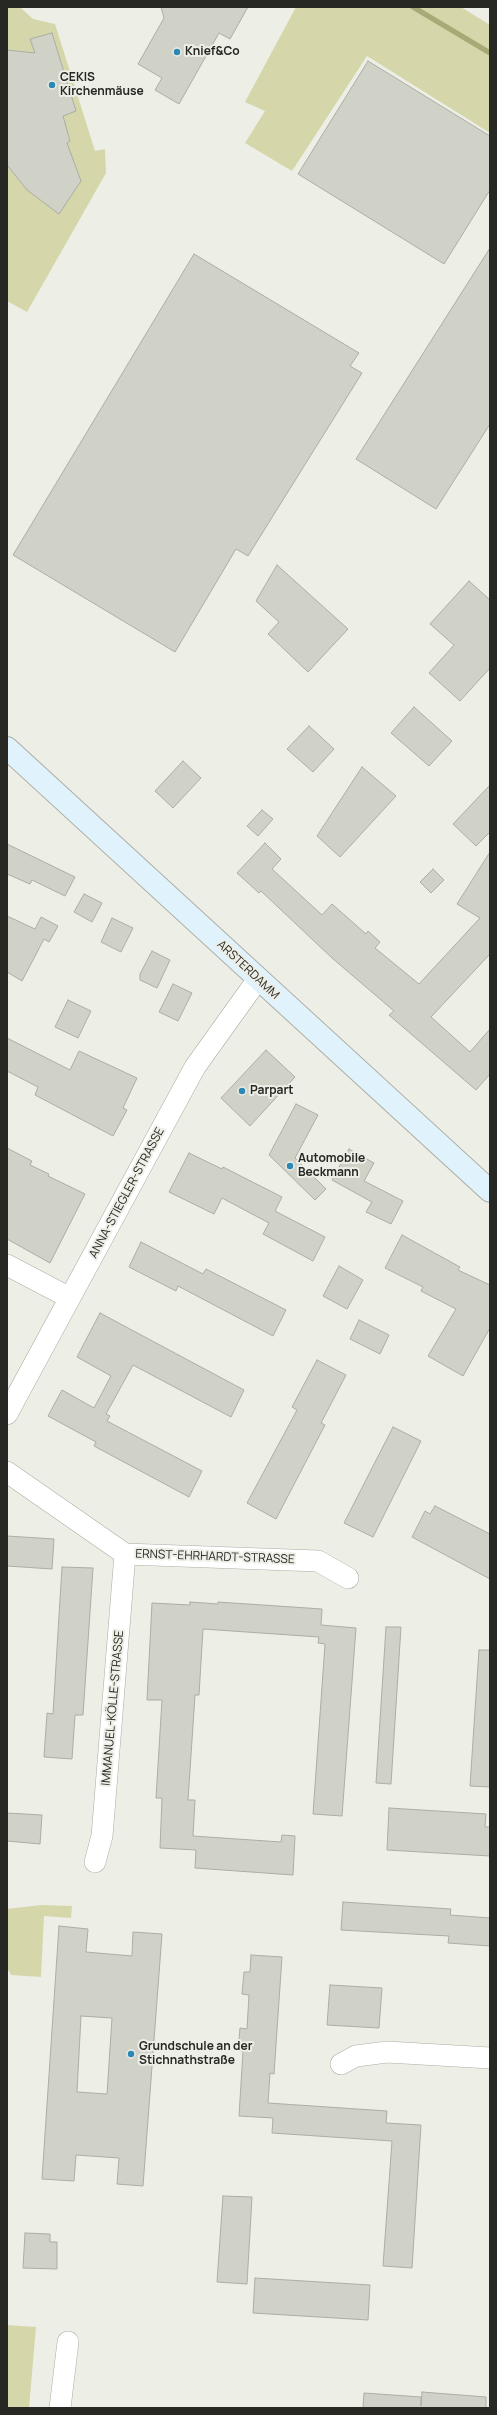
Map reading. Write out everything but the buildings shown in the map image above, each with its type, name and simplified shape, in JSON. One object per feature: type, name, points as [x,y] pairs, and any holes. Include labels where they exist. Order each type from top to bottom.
[{"type":"street","name":"ARSTERDAMM","points":[[7,748],[490,1191]]},
{"type":"street","name":"ANNA-STIEGLER-STRASSE","points":[[7,1414],[195,1067],[258,979]]},
{"type":"street","points":[[7,1265],[70,1298]]},
{"type":"street","name":"ERNST-EHRHARDT-STRASSE","points":[[7,1472],[125,1554],[318,1561],[348,1578]]},
{"type":"street","name":"IMMANUEL-KÖLLE-STRASSE","points":[[95,1862],[102,1836],[125,1554]]},
{"type":"street","points":[[341,2064],[356,2056],[387,2052],[490,2058]]},
{"type":"street","points":[[60,2408],[68,2342]]},
{"type":"green space","points":[[7,7],[20,7],[33,19],[55,24],[95,151],[105,149],[106,173],[27,312],[7,301]]},
{"type":"green space","points":[[296,7],[461,7],[490,25],[490,133],[367,56],[292,171],[245,143],[265,111],[245,102]]},
{"type":"green space","points":[[41,1905],[72,1906],[71,1918],[44,1916],[41,1977],[11,1975],[7,1968],[7,1909]]},
{"type":"green space","points":[[7,2325],[36,2327],[29,2408],[7,2408]]},
{"type":"waterway","points":[[413,7],[490,53]]},
{"type":"place","name":"Knief&Co","points":[[177,52]]},
{"type":"place","name":"CEKIS Kirchenmäuse","points":[[52,85]]},
{"type":"place","name":"Parpart","points":[[242,1091]]},
{"type":"place","name":"Automobile Beckmann","points":[[290,1166]]},
{"type":"place","name":"Grundschule an der Stichnathstraße","points":[[131,2054]]}]
